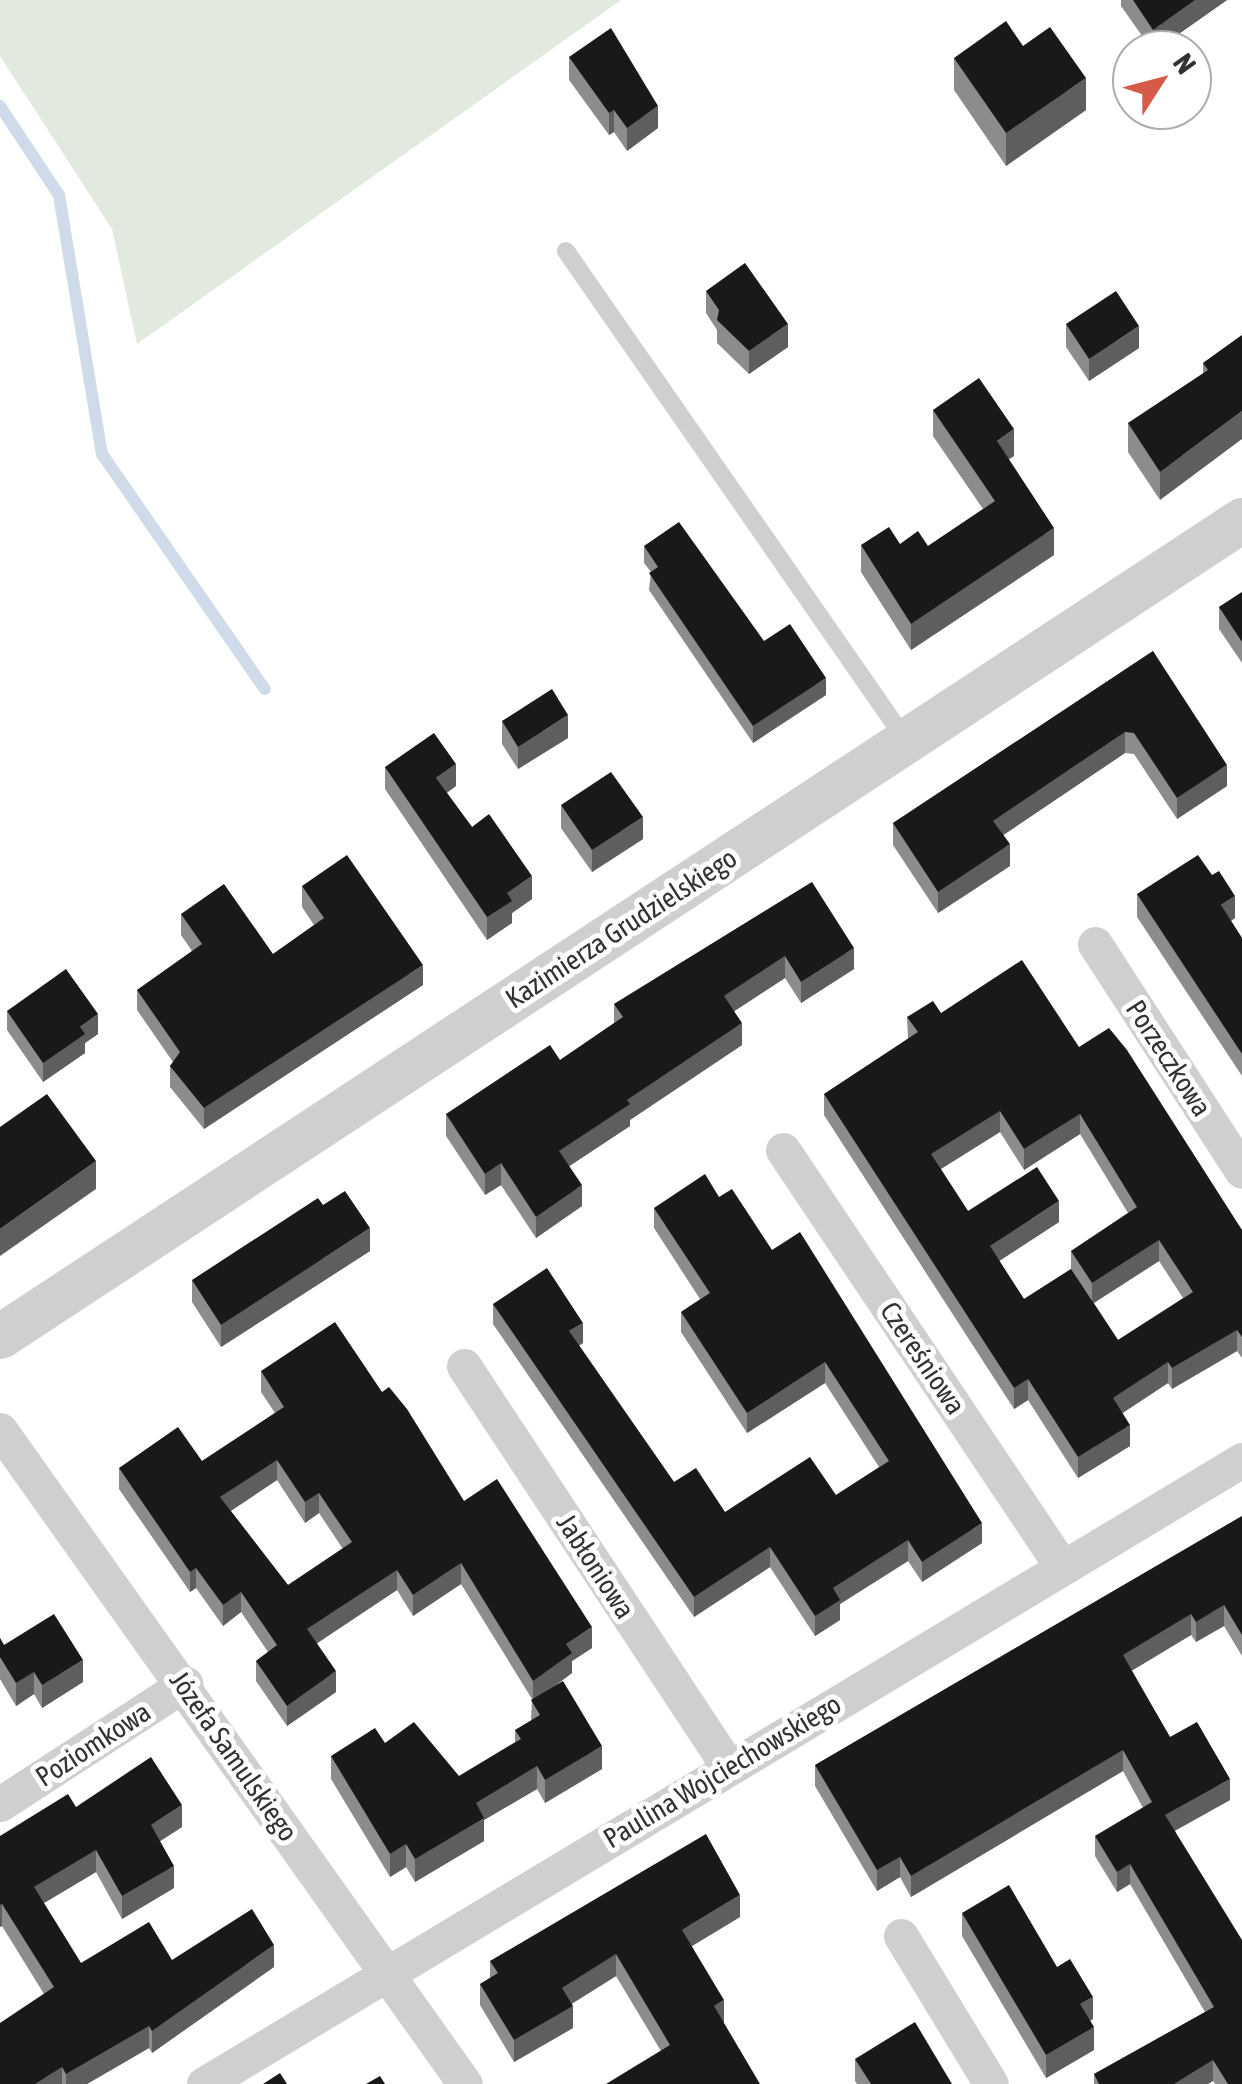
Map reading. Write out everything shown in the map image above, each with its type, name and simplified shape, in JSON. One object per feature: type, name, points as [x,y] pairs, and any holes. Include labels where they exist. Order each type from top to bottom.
[{"type":"street","name":"Kazimierza Grudzielskiego","points":[[0,1336],[1242,520]]},
{"type":"street","name":"Porzeczkowa","points":[[1096,944],[1242,1171]]},
{"type":"street","name":"Czereśniowa","points":[[783,1150],[1062,1567]]},
{"type":"street","name":"Jabłoniowa","points":[[464,1366],[728,1767]]},
{"type":"street","name":"Józefa Samulskiego","points":[[0,1430],[465,2084]]},
{"type":"street","name":"Paulina Wojciechowskiego","points":[[204,2084],[384,1972],[1242,1460]]},
{"type":"street","name":"Poziomkowa","points":[[0,1804],[184,1684]]},
{"type":"street","points":[[901,1936],[991,2084]]},
{"type":"lane","points":[[566,251],[905,740]]},
{"type":"shaded area","points":[[0,0],[621,0],[137,344],[112,229],[0,56]]},
{"type":"building","points":[[1133,0],[1195,0],[1153,30]]},
{"type":"building","points":[[1006,21],[1023,46],[1050,27],[1086,78],[1006,133],[954,58]]},
{"type":"building","points":[[611,28],[658,106],[627,128],[614,110],[609,113],[569,57]]},
{"type":"building","points":[[745,263],[788,324],[749,351],[717,320],[719,310],[706,291]]},
{"type":"building","points":[[1116,291],[1139,326],[1089,359],[1066,324]]},
{"type":"building","points":[[1242,335],[1242,411],[1160,472],[1128,423],[1208,370],[1203,363]]},
{"type":"building","points":[[979,378],[1014,429],[997,441],[1054,528],[911,624],[861,545],[889,527],[900,544],[918,531],[928,546],[995,501],[933,410]]},
{"type":"building","points":[[679,522],[764,641],[790,624],[826,678],[753,726],[649,573],[658,567],[644,546]]},
{"type":"building","points":[[1242,592],[1242,642],[1219,607]]},
{"type":"building","points":[[1153,651],[1227,765],[1177,798],[1134,733],[1125,732],[993,821],[1010,844],[938,892],[893,823]]},
{"type":"building","points":[[552,689],[568,715],[518,747],[502,721]]},
{"type":"building","points":[[434,733],[456,764],[436,778],[472,827],[489,814],[532,876],[507,893],[512,901],[487,917],[385,767]]},
{"type":"building","points":[[611,772],[643,817],[592,850],[561,805]]},
{"type":"building","points":[[347,855],[423,965],[204,1108],[170,1066],[180,1052],[137,990],[202,944],[181,914],[224,884],[273,954],[324,918],[302,886]]},
{"type":"building","points":[[1198,855],[1212,875],[1219,871],[1235,896],[1221,905],[1242,938],[1242,1054],[1137,894]]},
{"type":"building","points":[[812,882],[854,948],[801,982],[785,956],[724,996],[742,1023],[559,1151],[582,1185],[536,1217],[501,1163],[485,1174],[446,1114],[550,1045],[560,1060],[623,1017],[614,1004]]},
{"type":"building","points":[[1022,960],[1079,1047],[1109,1028],[1127,1050],[1242,1230],[1242,1337],[1237,1330],[1172,1368],[1168,1362],[1113,1398],[1130,1425],[1078,1457],[1028,1379],[1014,1388],[824,1094],[918,1032],[907,1017],[933,1001],[941,1013]],"holes":[[[1000,1111],[1024,1149],[1080,1114],[1137,1207],[1071,1251],[1092,1283],[1159,1240],[1193,1292],[1118,1340],[1071,1269],[1024,1299],[990,1246],[1059,1201],[1037,1167],[968,1211],[931,1154]]]},
{"type":"building","points":[[66,969],[98,1014],[80,1027],[85,1034],[43,1063],[7,1011]]},
{"type":"building","points":[[47,1094],[96,1161],[0,1229],[0,1127]]},
{"type":"building","points":[[705,1174],[719,1197],[732,1189],[772,1250],[800,1232],[982,1523],[922,1562],[908,1540],[833,1588],[840,1600],[815,1616],[770,1547],[694,1597],[493,1304],[547,1268],[583,1323],[569,1331],[674,1482],[696,1468],[725,1512],[810,1457],[836,1495],[889,1461],[825,1362],[747,1413],[681,1312],[710,1293],[654,1208]]},
{"type":"building","points":[[345,1191],[370,1228],[221,1325],[192,1280],[318,1198],[323,1205]]},
{"type":"building","points":[[335,1322],[382,1392],[389,1387],[407,1409],[464,1501],[497,1479],[592,1627],[566,1644],[572,1653],[533,1681],[461,1563],[413,1595],[397,1570],[307,1629],[336,1671],[287,1706],[256,1661],[277,1645],[241,1592],[223,1605],[196,1568],[190,1572],[119,1468],[178,1427],[202,1461],[284,1407],[261,1371]],"holes":[[[277,1460],[305,1502],[319,1493],[352,1542],[288,1585],[220,1497]]]},
{"type":"building","points":[[1242,1516],[1242,1635],[1224,1605],[1196,1622],[1191,1614],[1123,1655],[1170,1737],[1197,1722],[1230,1779],[1165,1815],[1242,1940],[1242,2084],[1228,2084],[1213,2060],[1174,2084],[1099,2084],[1094,2074],[1214,2007],[1130,1864],[1117,1872],[1095,1836],[1152,1802],[1123,1750],[911,1876],[900,1857],[877,1870],[815,1765]]},
{"type":"building","points":[[54,1614],[83,1660],[42,1685],[34,1672],[16,1683],[0,1657],[0,1638],[4,1645]]},
{"type":"building","points":[[563,1681],[602,1746],[545,1780],[537,1766],[476,1803],[484,1818],[415,1859],[406,1844],[390,1854],[331,1756],[375,1728],[385,1743],[414,1722],[459,1776],[521,1739],[515,1730],[540,1715],[531,1700]]},
{"type":"building","points":[[151,1757],[182,1805],[151,1825],[174,1866],[122,1896],[96,1850],[34,1887],[81,1963],[149,1922],[172,1960],[252,1909],[274,1945],[152,2031],[149,2026],[66,2074],[62,2067],[35,2084],[0,2084],[0,2023],[54,1987],[0,1905],[0,1836],[68,1794],[76,1807]]},
{"type":"building","points":[[706,1834],[740,1895],[682,1930],[724,2000],[714,2006],[760,2084],[606,2084],[670,2045],[616,1954],[562,1988],[573,2006],[514,2040],[480,1984],[498,1973],[490,1961]]},
{"type":"building","points":[[1009,1885],[1057,1967],[1070,1959],[1093,1997],[1080,2004],[1094,2027],[1046,2055],[962,1913]]},
{"type":"building","points":[[915,2022],[952,2084],[871,2084],[855,2059]]},
{"type":"building","points":[[280,2073],[287,2084],[263,2084]]},
{"type":"building","points":[[380,2076],[385,2084],[366,2084]]},
{"type":"waterway","points":[[0,106],[59,195],[102,454],[265,689]]}]
